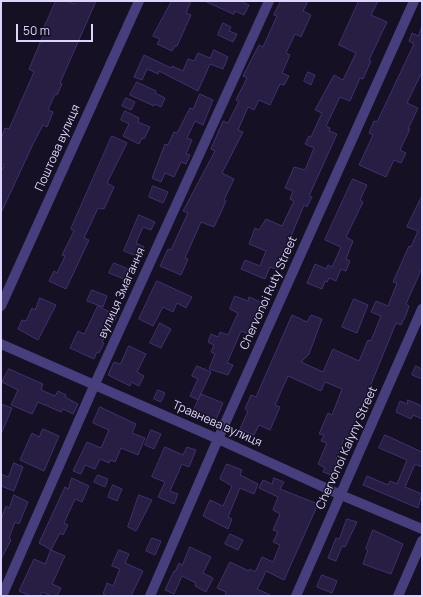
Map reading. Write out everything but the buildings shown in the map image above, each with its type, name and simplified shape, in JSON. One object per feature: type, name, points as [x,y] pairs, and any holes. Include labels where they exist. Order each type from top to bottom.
[{"type":"street","name":"Поштова вулиця","points":[[1,306],[139,1]]},
{"type":"street","name":"вулиця Змагання","points":[[2,596],[94,386],[269,1]]},
{"type":"street","name":"Chervonoi Ruty Street","points":[[150,596],[218,438],[414,1]]},
{"type":"street","name":"Chervonoi Kalyny Street","points":[[296,596],[422,309]]},
{"type":"street","name":"Травнева вулиця","points":[[1,344],[94,386],[218,438],[341,495],[422,529]]},
{"type":"street","points":[[398,596],[422,542]]}]
